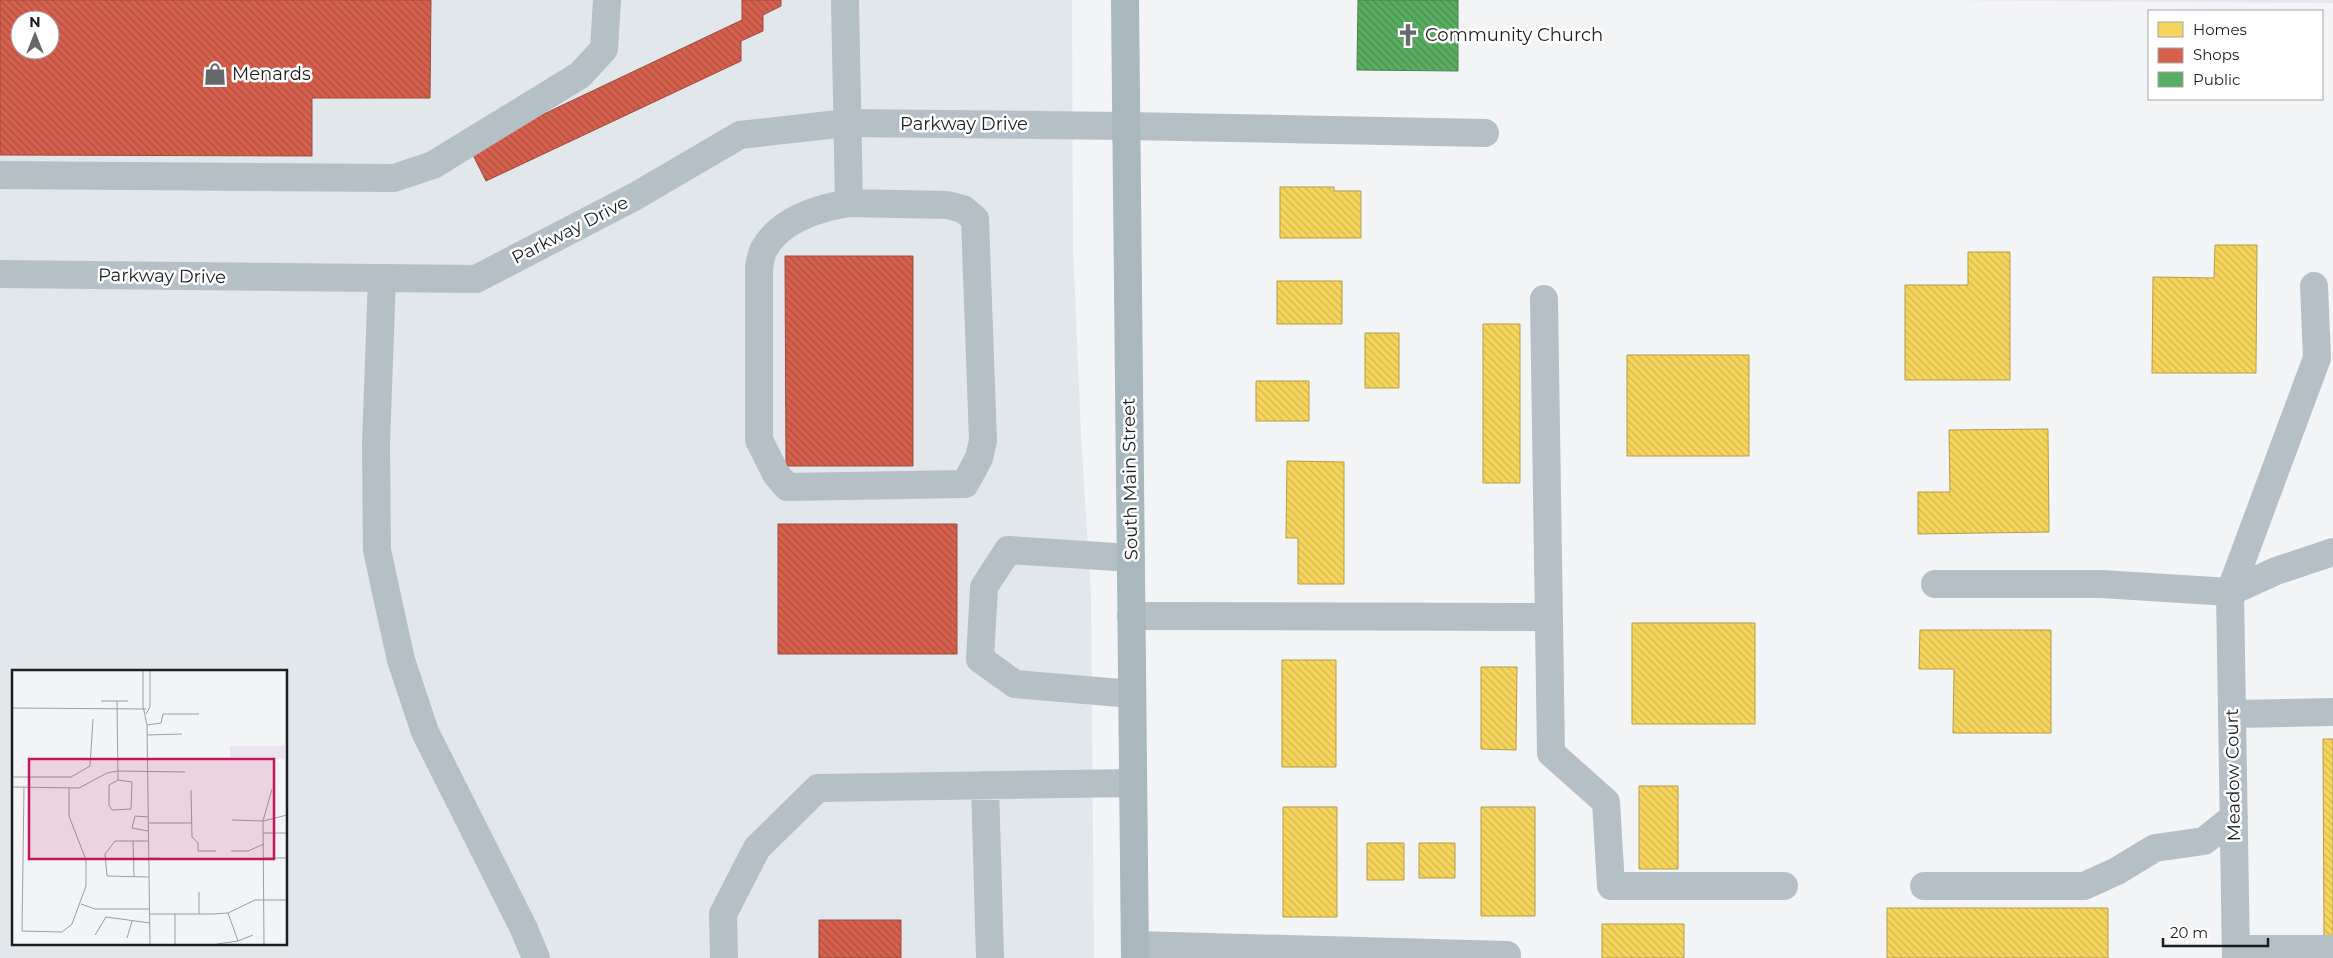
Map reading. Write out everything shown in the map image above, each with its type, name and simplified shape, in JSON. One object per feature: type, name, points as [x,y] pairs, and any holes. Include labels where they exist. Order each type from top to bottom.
[{"type":"main road","name":"South Main Street","points":[[1125,0],[1135,951]]},
{"type":"street","points":[[0,175],[394,178],[433,165],[580,75],[604,49],[607,0]]},
{"type":"street","points":[[845,0],[849,203]]},
{"type":"street","name":"Parkway Drive","points":[[0,274],[476,279],[634,197],[740,135],[847,123],[1485,133]]},
{"type":"street","points":[[849,203],[947,205],[963,209],[975,220],[983,441],[979,458],[965,484],[787,487],[776,474],[759,440],[758,268],[764,249],[779,232],[800,218],[826,207],[849,203]]},
{"type":"street","points":[[382,278],[376,444],[377,550],[401,660],[425,732],[524,929],[536,958]]},
{"type":"street","points":[[2230,592],[2317,358],[2314,286]]},
{"type":"street","points":[[1544,299],[1551,753],[1606,802],[1611,886],[1784,886]]},
{"type":"street","points":[[1131,558],[1008,550],[984,587],[980,659],[1015,684],[1132,694]]},
{"type":"street","points":[[1936,584],[2101,584],[2230,592],[2276,571],[2333,552]]},
{"type":"street","name":"Meadow Court","points":[[2230,592],[2236,954]]},
{"type":"street","points":[[1131,616],[1549,617]]},
{"type":"street","points":[[2232,714],[2333,712]]},
{"type":"street","points":[[724,958],[723,914],[757,848],[818,788],[1133,783]]},
{"type":"street","points":[[985,785],[990,958]]},
{"type":"street","points":[[1924,886],[2084,886],[2117,871],[2155,848],[2204,841],[2234,817]]},
{"type":"street","points":[[2236,954],[2333,949]]},
{"type":"street","points":[[1135,951],[1507,955]]},
{"type":"shaded area","points":[[0,0],[1072,0],[1073,247],[1081,434],[1091,597],[1094,958],[0,958]]},
{"type":"shaded area","points":[[1935,0],[2333,0],[2333,3]]},
{"type":"building: Homes","points":[[1280,187],[1334,187],[1334,191],[1361,191],[1361,238],[1280,238]]},
{"type":"building: Homes","points":[[2215,245],[2257,245],[2256,373],[2152,373],[2153,277],[2214,278]]},
{"type":"building: Homes","points":[[1968,252],[2010,252],[2010,380],[1905,380],[1905,285],[1968,285]]},
{"type":"building: Homes","points":[[1277,281],[1342,281],[1342,324],[1277,324]]},
{"type":"building: Homes","points":[[1483,324],[1520,324],[1520,483],[1483,483]]},
{"type":"building: Homes","points":[[1365,333],[1399,333],[1399,388],[1365,388]]},
{"type":"building: Homes","points":[[1627,355],[1749,355],[1749,456],[1627,456]]},
{"type":"building: Homes","points":[[1256,381],[1309,381],[1309,421],[1256,421]]},
{"type":"building: Homes","points":[[2048,429],[2049,532],[1918,534],[1918,492],[1950,492],[1949,430]]},
{"type":"building: Homes","points":[[1287,461],[1344,462],[1344,584],[1298,584],[1298,538],[1286,538]]},
{"type":"building: Homes","points":[[1632,623],[1755,623],[1755,724],[1632,724]]},
{"type":"building: Homes","points":[[1920,630],[2051,630],[2051,733],[1953,733],[1954,669],[1919,669]]},
{"type":"building: Homes","points":[[1282,660],[1336,660],[1336,767],[1282,767]]},
{"type":"building: Homes","points":[[1481,667],[1517,667],[1516,750],[1481,749]]},
{"type":"building: Homes","points":[[2323,739],[2333,739],[2333,940],[2324,940]]},
{"type":"building: Homes","points":[[1639,786],[1678,786],[1678,869],[1639,869]]},
{"type":"building: Homes","points":[[1283,807],[1337,807],[1337,917],[1283,917]]},
{"type":"building: Homes","points":[[1481,807],[1535,807],[1535,916],[1481,916]]},
{"type":"building: Homes","points":[[1367,843],[1404,843],[1404,880],[1367,880]]},
{"type":"building: Homes","points":[[1419,843],[1455,843],[1455,878],[1419,878]]},
{"type":"building: Homes","points":[[1887,908],[2108,908],[2108,958],[1887,958]]},
{"type":"building: Homes","points":[[1602,924],[1684,924],[1684,958],[1602,958]]},
{"type":"building: Shops","name":"Menards","points":[[0,0],[431,0],[430,98],[312,98],[312,156],[0,155]]},
{"type":"building: Shops","points":[[742,0],[781,0],[781,6],[763,15],[763,31],[741,41],[741,61],[486,181],[470,149],[742,20]]},
{"type":"building: Shops","points":[[785,256],[913,256],[913,466],[786,466]]},
{"type":"building: Shops","points":[[778,524],[957,524],[957,654],[778,654]]},
{"type":"building: Shops","points":[[819,920],[901,920],[901,958],[819,958]]},
{"type":"building: Public","name":"Community Church","points":[[1358,0],[1458,0],[1458,71],[1357,70]]},
{"type":"place","name":"Community Church","points":[[1408,35]]},
{"type":"place","name":"Menards","points":[[215,74]]}]
